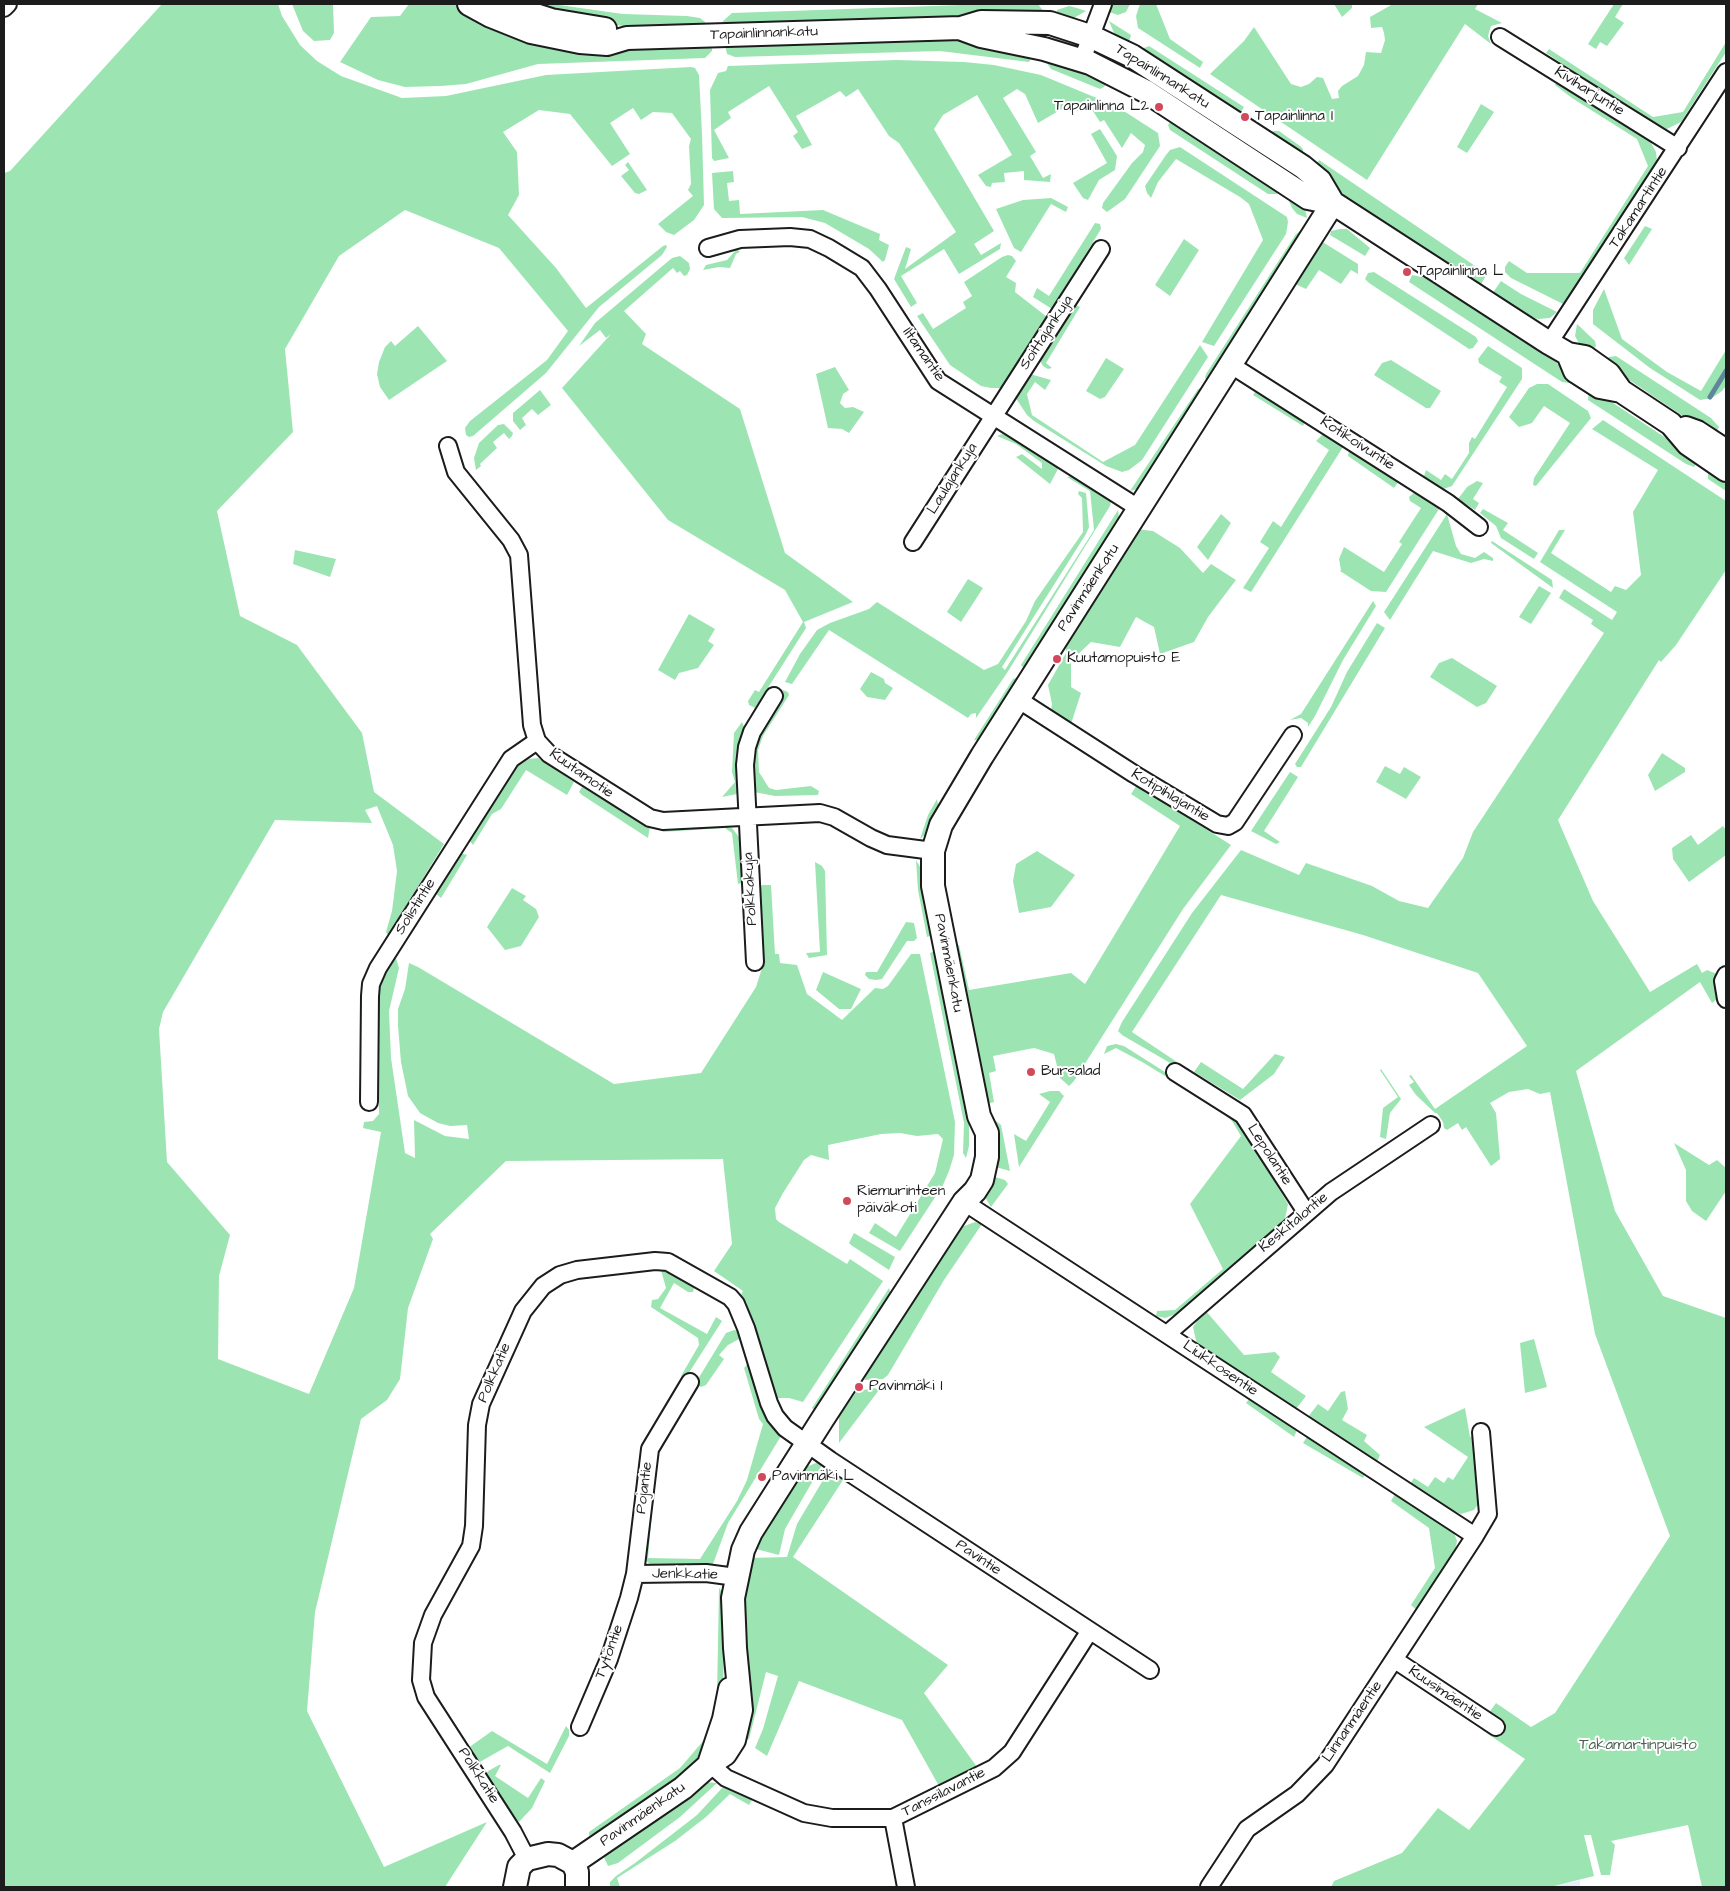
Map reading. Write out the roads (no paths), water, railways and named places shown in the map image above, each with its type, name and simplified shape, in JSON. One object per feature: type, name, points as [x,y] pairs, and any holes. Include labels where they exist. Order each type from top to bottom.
[{"type":"street","points":[[4,8],[8,4]]},
{"type":"street","name":"Tapainlinnankatu","points":[[469,4],[515,26],[551,37],[607,44],[626,38],[961,28],[981,22],[1050,24],[1090,36],[1132,56],[1302,167],[1320,181],[1333,203]]},
{"type":"street","name":"Tapainlinnankatu","points":[[501,4],[551,20],[607,30],[626,38]]},
{"type":"street","points":[[1082,60],[1103,4]]},
{"type":"street","name":"Tapainlinnankatu","points":[[961,28],[981,36],[1025,44],[1082,60],[1145,91],[1308,198],[1333,203],[1559,349],[1585,357],[1610,374],[1621,391],[1671,424],[1688,444],[1726,470]]},
{"type":"street","name":"Kiviharjuntie","points":[[1500,37],[1678,148]]},
{"type":"street","name":"Takamartintie","points":[[1559,349],[1678,148],[1726,72]]},
{"type":"street","name":"Pavinmäenkatu","points":[[573,1863],[682,1788],[725,1754],[739,1725],[741,1710],[735,1648],[733,1598],[743,1550],[751,1532],[964,1202],[975,1191],[986,1169],[987,1134],[979,1116],[933,886],[933,851],[941,826],[1333,203]]},
{"type":"street","name":"Iltamantie","points":[[708,248],[740,239],[790,237],[810,239],[830,248],[862,268],[878,289],[938,381],[1140,509]]},
{"type":"street","name":"Soittajankuja","points":[[992,416],[1101,249]]},
{"type":"street","name":"Kotikoivuntie","points":[[1231,365],[1448,503],[1479,527]]},
{"type":"street","name":"Laulajankuja","points":[[913,542],[992,416]]},
{"type":"street","name":"Tapainlinnankatu","points":[[1671,424],[1697,432],[1726,451]]},
{"type":"street","name":"Kuutamotie","points":[[448,446],[456,472],[512,540],[519,555],[532,726],[537,741],[560,762],[650,818],[663,821],[820,813],[834,816],[887,845],[933,851]]},
{"type":"street","name":"Polkkakuja","points":[[755,962],[745,764],[747,747],[752,732],[774,696]]},
{"type":"street","name":"Kotipihlajantie","points":[[1019,700],[1151,784],[1218,824],[1228,826],[1235,822],[1293,735]]},
{"type":"street","name":"Solistintie","points":[[369,1102],[370,996],[371,984],[378,968],[511,759],[537,741]]},
{"type":"street","points":[[1726,975],[1723,980],[1726,998]]},
{"type":"street","name":"Lepolantie","points":[[1175,1072],[1242,1115],[1306,1212]]},
{"type":"street","name":"Keskitalontie","points":[[1167,1334],[1331,1192],[1431,1125]]},
{"type":"street","name":"Liukkosentie","points":[[964,1202],[1476,1536]]},
{"type":"street","name":"Polkkatie","points":[[527,1859],[513,1832],[426,1697],[421,1680],[423,1643],[433,1616],[471,1546],[474,1526],[477,1425],[481,1404],[523,1310],[543,1286],[560,1275],[586,1269],[655,1261],[668,1262],[713,1286],[736,1304],[775,1416],[785,1428],[807,1444]]},
{"type":"street","name":"Pojantie","points":[[635,1574],[650,1449],[690,1382]]},
{"type":"street","name":"Linnanmäentie","points":[[1208,1887],[1247,1828],[1297,1794],[1325,1765],[1476,1536],[1488,1514],[1481,1432]]},
{"type":"street","name":"Pavintie","points":[[807,1444],[1089,1632],[1150,1670]]},
{"type":"street","name":"Jenkkatie","points":[[635,1574],[706,1573],[736,1577]]},
{"type":"street","name":"Tytöntie","points":[[580,1727],[609,1659],[635,1574]]},
{"type":"street","name":"Tanssilavantie","points":[[710,1764],[726,1778],[804,1812],[832,1818],[894,1818],[994,1768],[1012,1752],[1089,1632]]},
{"type":"street","name":"Kuusimäentie","points":[[1395,1660],[1496,1727]]},
{"type":"street","points":[[894,1818],[906,1887]]},
{"type":"street","points":[[515,1887],[519,1868],[527,1859],[548,1854],[558,1855],[573,1863],[577,1872],[577,1887]]},
{"type":"waterway","points":[[1710,397],[1726,371]]},
{"type":"place","name":"Tapainlinna L2","points":[[1159,107]]},
{"type":"place","name":"Tapainlinna I","points":[[1245,117]]},
{"type":"place","name":"Tapainlinna L","points":[[1407,272]]},
{"type":"place","name":"Kuutamopuisto E","points":[[1057,659]]},
{"type":"place","name":"Bursalad","points":[[1031,1072]]},
{"type":"place","name":"Riemurinteen päiväkoti","points":[[847,1201]]},
{"type":"place","name":"Pavinmäki I","points":[[859,1387]]},
{"type":"place","name":"Pavinmäki L","points":[[762,1477]]},
{"type":"park label","name":"Takamartinpuisto","points":[[1638,1746]]}]
